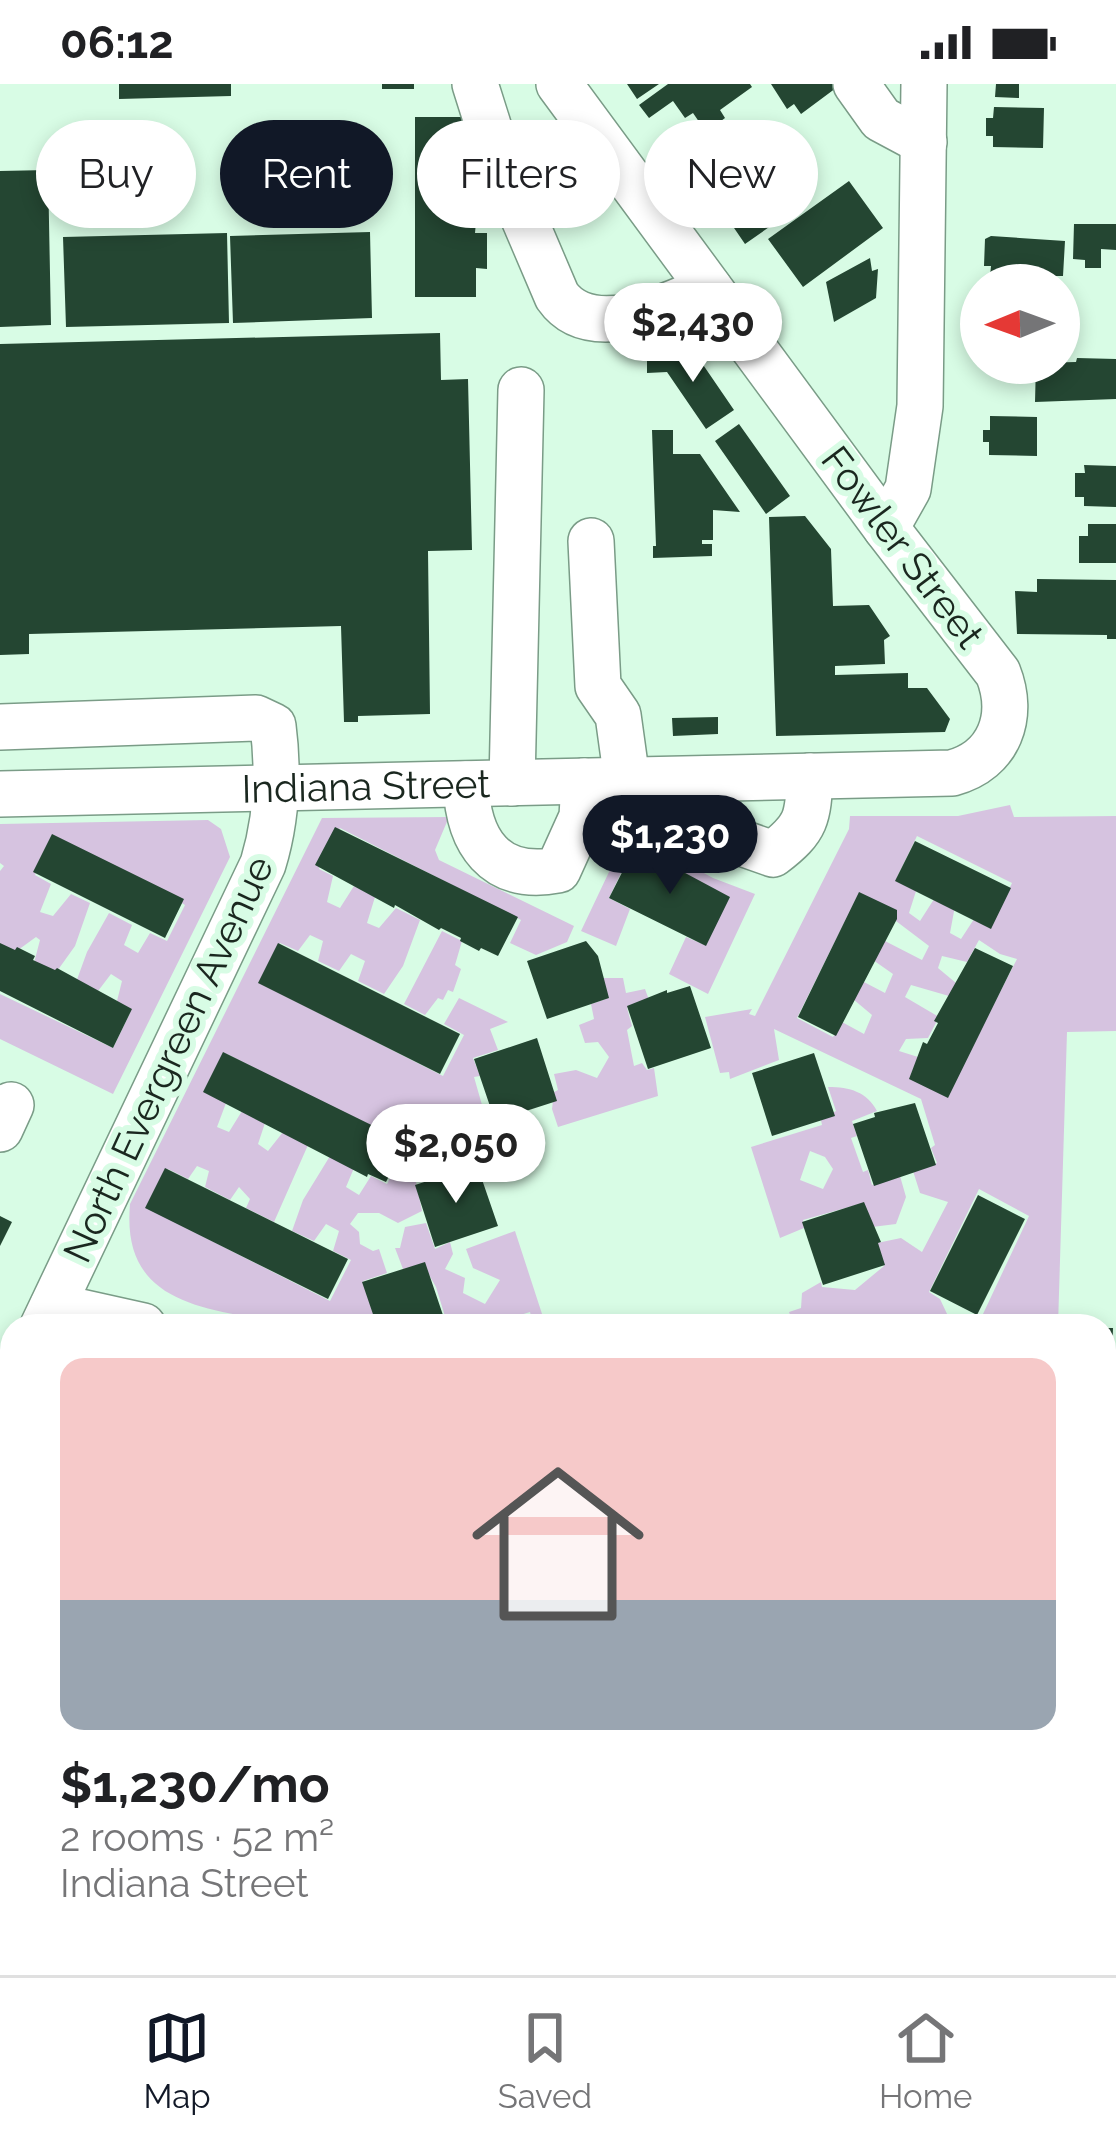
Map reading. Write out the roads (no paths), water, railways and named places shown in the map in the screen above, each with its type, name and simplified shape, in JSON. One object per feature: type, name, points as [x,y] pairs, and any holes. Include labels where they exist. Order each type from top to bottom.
[{"type":"street","points":[[476,84],[499,160],[557,296],[568,311],[584,317],[640,316],[709,288]]},
{"type":"street","name":"Fowler Street","points":[[559,84],[998,673],[1007,700],[1003,729]]},
{"type":"street","points":[[856,84],[881,119],[924,142]]},
{"type":"street","points":[[886,528],[908,490],[920,406],[924,84]]},
{"type":"street","points":[[512,783],[521,390]]},
{"type":"street","points":[[466,784],[467,820],[478,842],[494,858],[539,874],[558,870],[582,817],[606,781],[618,715],[598,686],[591,541]]},
{"type":"street","name":"North Evergreen Avenue","points":[[49,1314],[263,864],[275,824],[273,725],[256,718],[94,723]]},
{"type":"street","points":[[0,727],[94,723],[96,791]]},
{"type":"street","name":"Indiana Street","points":[[0,794],[952,773],[980,761],[1003,729]]},
{"type":"street","points":[[705,779],[704,816],[722,836],[773,854],[797,836],[808,816],[810,776]]}]
